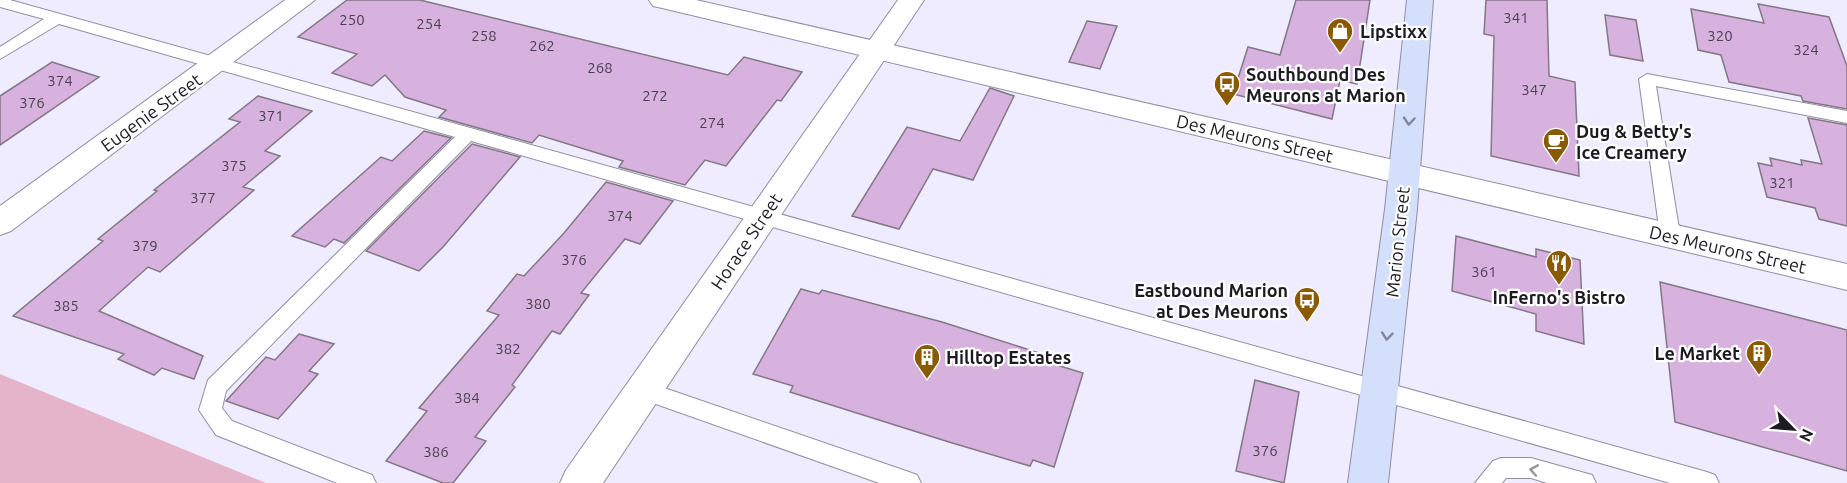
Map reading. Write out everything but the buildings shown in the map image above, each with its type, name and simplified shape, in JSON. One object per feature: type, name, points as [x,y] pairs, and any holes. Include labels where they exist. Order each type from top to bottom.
[{"type":"main road","name":"Marion Street","points":[[1368,483],[1381,392],[1420,0]]},
{"type":"street","name":"Eugenie Street","points":[[0,223],[302,0]]},
{"type":"street","name":"Des Meurons Street","points":[[662,0],[1847,277]]},
{"type":"street","name":"Horace Street","points":[[580,483],[911,0]]},
{"type":"lane","points":[[0,2],[1707,483]]},
{"type":"lane","points":[[0,54],[57,18]]},
{"type":"lane","points":[[1670,236],[1647,79],[1847,117]]},
{"type":"lane","points":[[364,483],[224,428],[210,410],[216,387],[468,134]]},
{"type":"lane","points":[[644,390],[909,483]]},
{"type":"lane","points":[[1487,483],[1501,468],[1530,468],[1584,483]]},
{"type":"shaded area","points":[[0,374],[266,483],[0,483]]},
{"type":"place","name":"Lipstixx","points":[[1340,54]]},
{"type":"place","name":"Southbound Des Meurons at Marion","points":[[1227,107]]},
{"type":"place","name":"Dug & Betty's Ice Creamery","points":[[1556,164]]},
{"type":"place","name":"InFerno's Bistro","points":[[1559,286]]},
{"type":"place","name":"Eastbound Marion at Des Meurons","points":[[1307,323]]},
{"type":"place","name":"Le Market","points":[[1759,376]]},
{"type":"place","name":"Hilltop Estates","points":[[927,380]]}]
